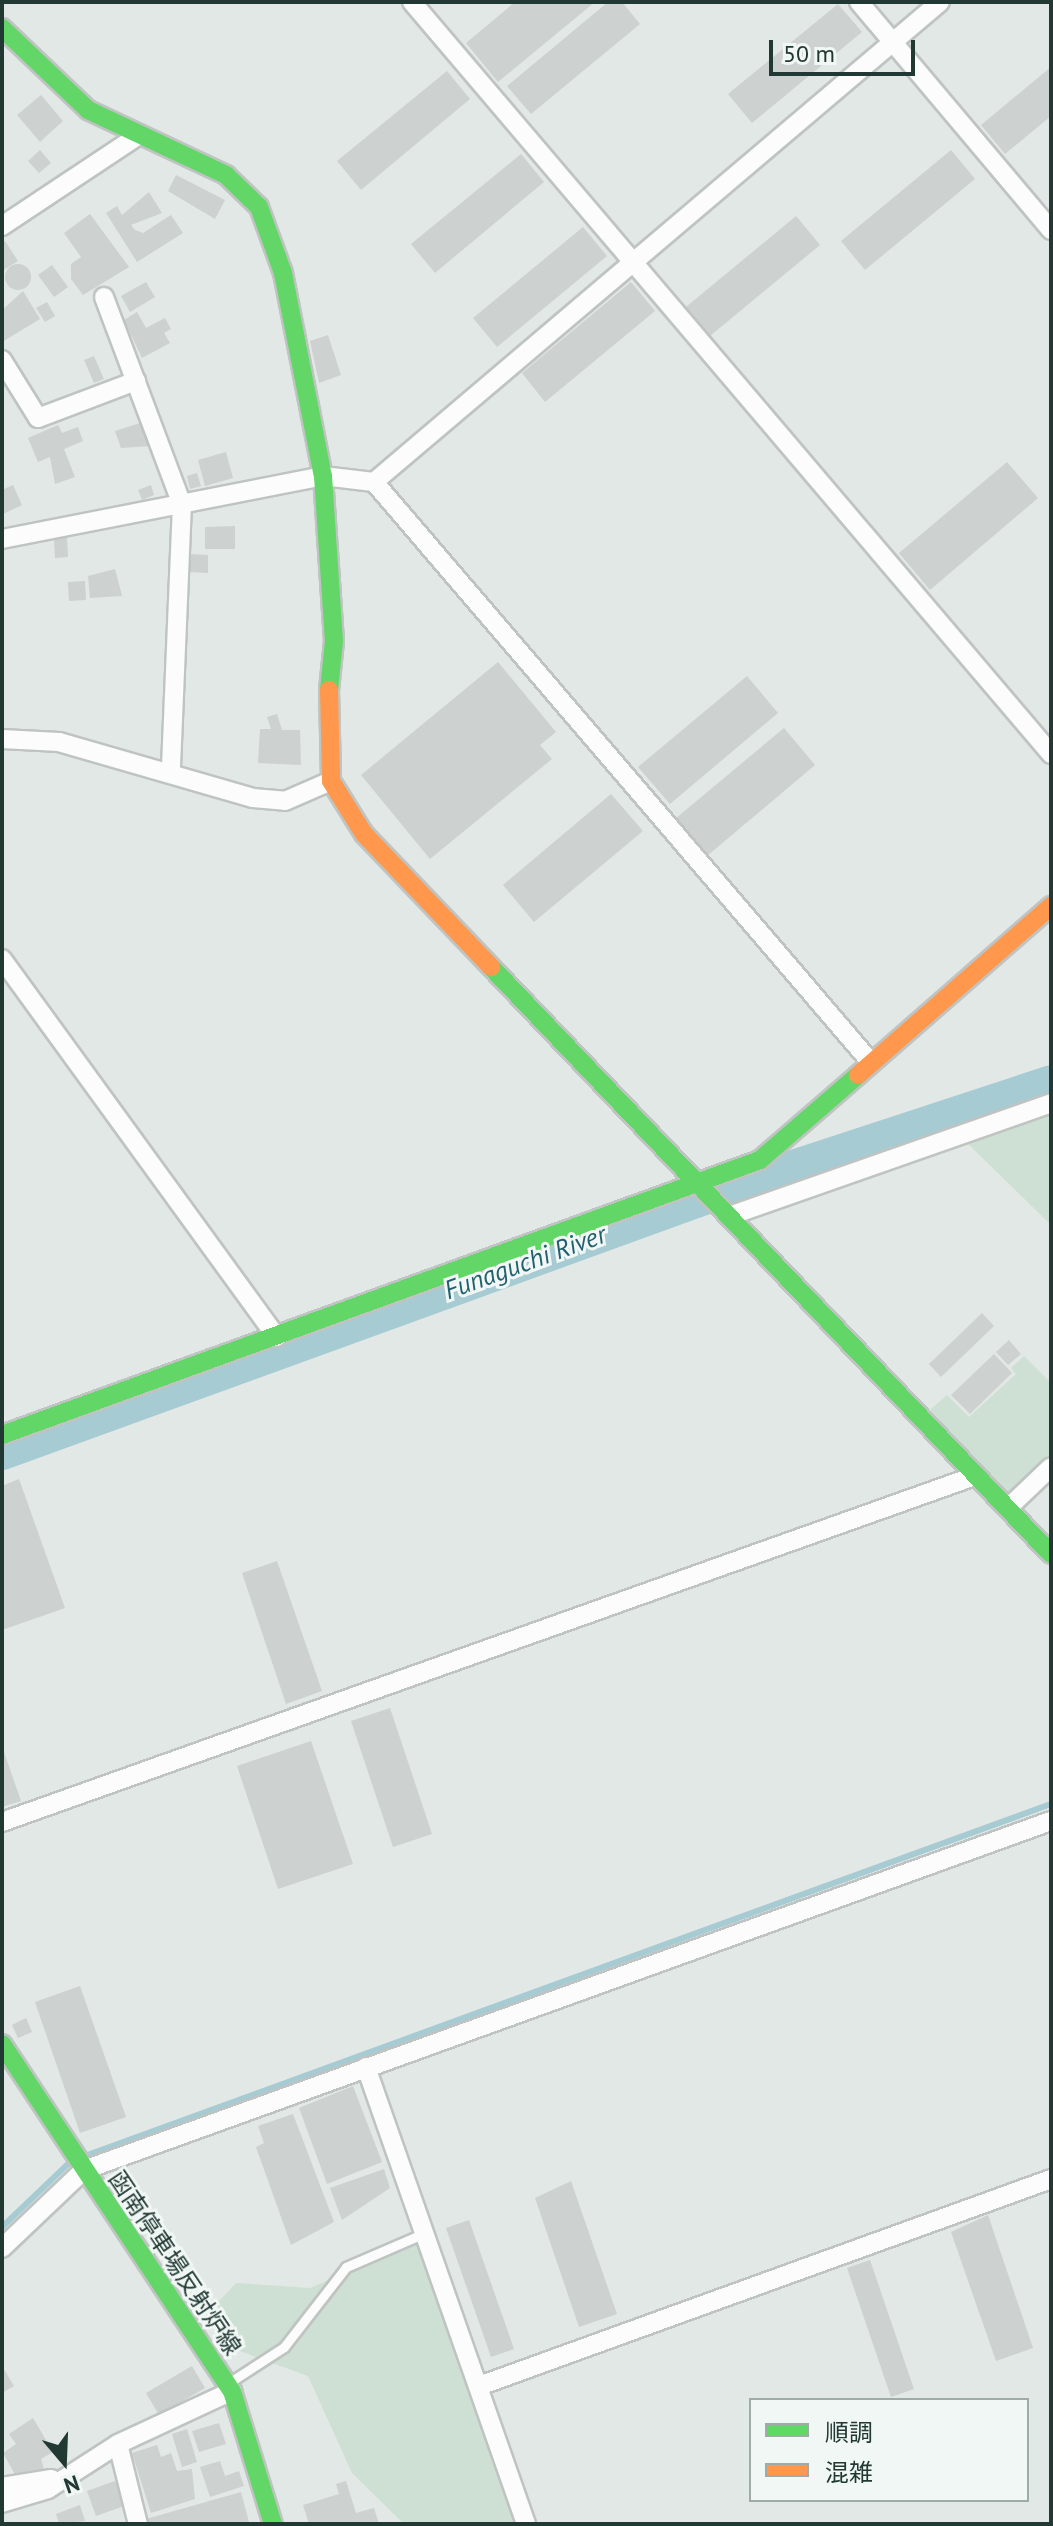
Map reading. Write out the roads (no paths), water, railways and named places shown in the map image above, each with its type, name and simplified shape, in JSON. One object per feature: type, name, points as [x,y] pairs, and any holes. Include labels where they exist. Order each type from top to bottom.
[{"type":"street","points":[[412,2],[1051,754]]},
{"type":"street","points":[[859,2],[1051,230]]},
{"type":"street","points":[[374,482],[940,2]]},
{"type":"street","points":[[2,28],[88,110],[226,175],[259,207],[283,273],[323,476],[334,641],[325,731],[331,781],[364,834],[701,1187],[732,1215],[1051,1554]]},
{"type":"street","points":[[2,226],[139,135]]},
{"type":"street","points":[[104,297],[182,504],[171,771]]},
{"type":"street","points":[[2,360],[38,418],[136,381]]},
{"type":"street","points":[[2,539],[323,476],[374,482],[868,1059]]},
{"type":"street","points":[[2,739],[59,742],[285,801],[331,781]]},
{"type":"street","points":[[2,1435],[701,1187],[760,1160],[868,1059],[1051,906]]},
{"type":"street","points":[[2,959],[277,1337]]},
{"type":"street","points":[[732,1215],[1051,1103]]},
{"type":"street","points":[[1008,1508],[1051,1467]]},
{"type":"street","points":[[2,1822],[975,1476]]},
{"type":"street","points":[[2,2248],[80,2163],[366,2067],[1051,1821]]},
{"type":"street","name":"函南停車場反射炉線","points":[[2,2044],[229,2388],[273,2524]]},
{"type":"street","points":[[366,2067],[526,2524]]},
{"type":"street","points":[[479,2386],[1051,2179]]},
{"type":"street","points":[[2,2503],[66,2477],[118,2444],[229,2388]]},
{"type":"street","points":[[118,2444],[138,2524]]},
{"type":"street","points":[[2,2487],[66,2477]]},
{"type":"lane","points":[[229,2388],[293,2339],[346,2267],[425,2233]]},
{"type":"waterway","name":"Funaguchi River","points":[[2,1452],[696,1200],[1051,1083]]},
{"type":"waterway","points":[[82,2157],[1051,1804]]},
{"type":"waterway","points":[[2,2227],[71,2161]]}]
